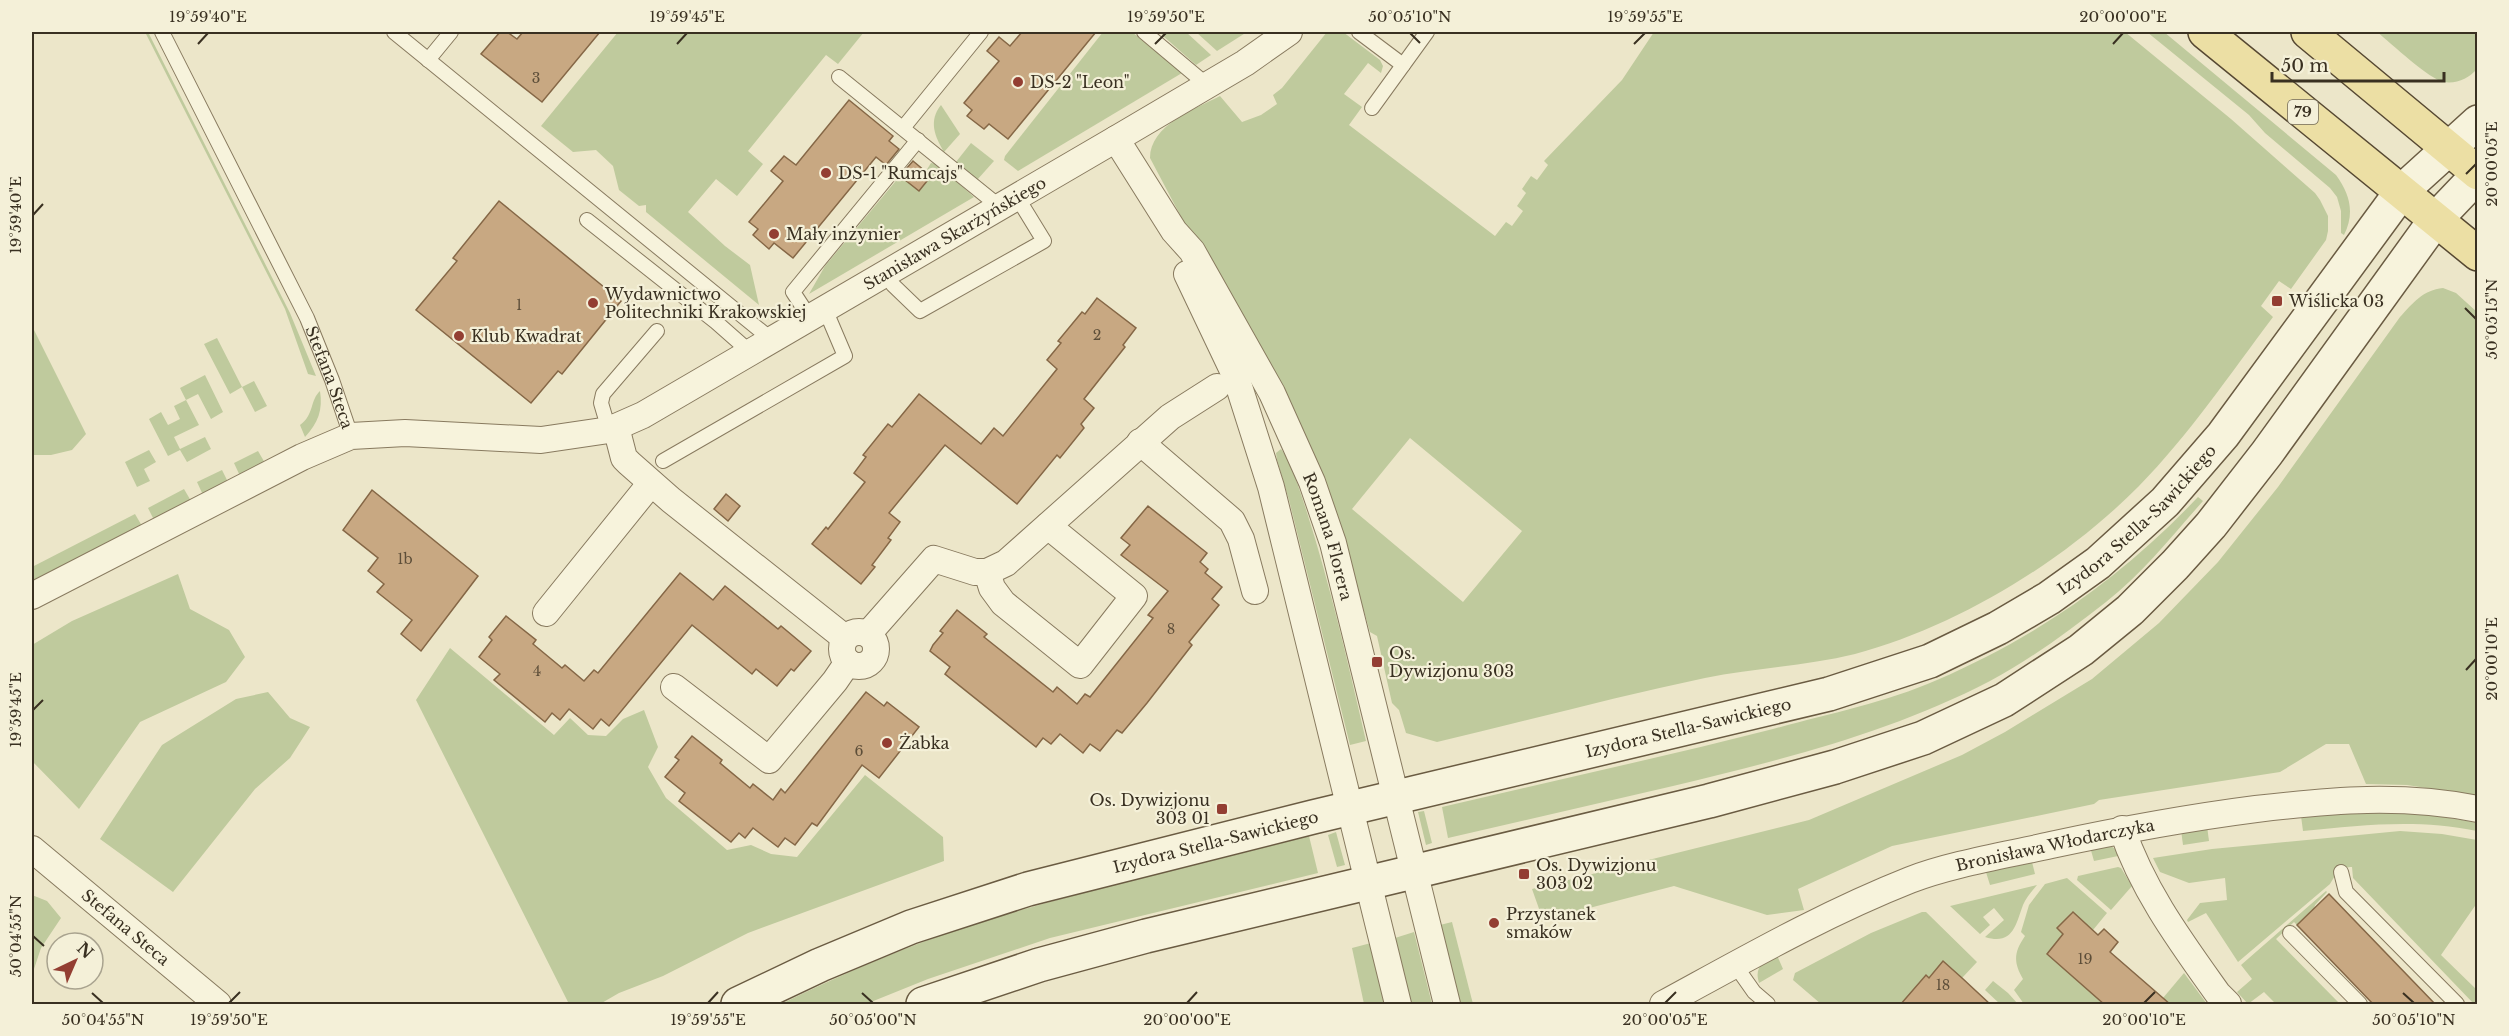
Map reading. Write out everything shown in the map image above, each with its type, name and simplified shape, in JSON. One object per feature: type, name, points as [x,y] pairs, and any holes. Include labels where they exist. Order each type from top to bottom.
[{"type":"main road","name":"79","points":[[2205,32],[2478,254]]},
{"type":"main road","points":[[934,1003],[1039,965],[1368,881],[1709,801],[1835,767],[1923,738],[2013,693],[2081,650],[2130,610],[2211,525],[2267,453],[2436,219],[2478,174],[2308,32]]},
{"type":"main road","name":"Izydora Stella-Sawickiego","points":[[738,1005],[820,965],[911,927],[1028,889],[1829,694],[1930,661],[2018,616],[2098,563],[2165,502],[2223,435],[2402,191],[2478,122]]},
{"type":"street","name":"Stanisława Skarżyńskiego","points":[[351,436],[394,433],[541,440],[613,428],[657,409],[750,352],[1116,140],[1270,47],[1289,32]]},
{"type":"street","name":"Romana Florera","points":[[1116,140],[1173,231],[1180,258],[1237,377],[1271,487],[1398,1005]]},
{"type":"street","name":"Romana Florera","points":[[1237,377],[1272,393],[1312,482],[1326,520],[1446,1005]]},
{"type":"street","points":[[674,687],[769,760],[835,681],[854,645],[934,559],[975,572],[987,572],[1005,563],[1170,417],[1237,377]]},
{"type":"street","points":[[613,428],[624,458],[651,483],[854,645]]},
{"type":"street","name":"Stefana Steca","points":[[32,596],[302,457],[351,436]]},
{"type":"street","points":[[1140,442],[1232,520],[1241,539],[1255,591]]},
{"type":"street","points":[[546,613],[651,483]]},
{"type":"street","points":[[987,572],[992,588],[1003,603],[1080,665],[1134,596],[1048,526]]},
{"type":"street","name":"Bronisława Włodarczyka","points":[[1663,1005],[1785,937],[1912,879],[1987,859],[2170,820],[2335,799],[2396,798],[2478,809]]},
{"type":"street","points":[[2122,829],[2132,858],[2165,919],[2228,1005]]},
{"type":"street","name":"Stefana Steca","points":[[32,849],[218,1005]]},
{"type":"lane","name":"Stefana Steca","points":[[162,32],[272,244],[311,326],[351,436]]},
{"type":"lane","points":[[394,32],[772,340]]},
{"type":"lane","points":[[428,60],[451,32]]},
{"type":"lane","points":[[903,128],[981,32]]},
{"type":"lane","points":[[1144,32],[1207,85]]},
{"type":"lane","points":[[1359,32],[1403,65]]},
{"type":"lane","points":[[1372,108],[1427,32]]},
{"type":"lane","points":[[839,76],[918,140],[1009,202],[1044,241],[920,311],[893,285],[886,274]]},
{"type":"lane","points":[[663,461],[845,356],[818,314],[793,292],[918,140]]},
{"type":"lane","points":[[587,220],[716,322],[750,352]]},
{"type":"lane","points":[[613,428],[601,403],[603,394],[657,331]]},
{"type":"lane","points":[[2341,872],[2346,892],[2457,1005]]},
{"type":"lane","points":[[2290,933],[2360,1005]]},
{"type":"lane","points":[[1735,965],[1754,992],[1768,1005]]},
{"type":"green space","points":[[145,32],[148,32],[290,313],[316,376],[308,374],[285,309]]},
{"type":"green space","points":[[618,32],[864,32],[838,64],[826,55],[748,151],[763,164],[737,196],[716,179],[688,212],[725,246],[750,265],[759,305],[646,212],[646,205],[639,206],[619,190],[613,166],[596,150],[573,152],[541,126]]},
{"type":"green space","points":[[1103,32],[1132,32],[1182,73],[1018,171],[1004,160],[1005,156]]},
{"type":"green space","points":[[1162,32],[1186,32],[1211,55],[1196,65],[1162,35]]},
{"type":"green space","points":[[1196,32],[1247,32],[1217,51]]},
{"type":"green space","points":[[1327,32],[1343,32],[1380,60],[1383,66],[1381,73],[1368,63],[1344,94],[1362,107],[1349,125],[1495,236],[1506,222],[1512,226],[1523,211],[1517,206],[1526,193],[1522,189],[1531,176],[1537,180],[1548,165],[1544,161],[1622,80],[1654,32],[2125,32],[2231,119],[2315,193],[2328,216],[2328,231],[2326,240],[2291,289],[2279,281],[2261,306],[2273,317],[2175,446],[2110,514],[2044,565],[2008,588],[1932,627],[1855,654],[1705,678],[1437,742],[1406,733],[1399,710],[1392,703],[1377,636],[1370,632],[1329,491],[1277,383],[1187,228],[1150,158],[1157,136],[1176,119],[1187,113],[1220,96],[1242,122],[1261,115],[1277,104],[1273,95],[1282,88]],"holes":[[[1410,438],[1522,531],[1463,602],[1352,509]]]},
{"type":"green space","points":[[2147,32],[2164,32],[2336,175],[2345,189],[2350,211],[2344,235],[2341,233],[2341,211],[2337,197],[2330,188],[2265,133],[2249,115]]},
{"type":"green space","points":[[2377,32],[2477,32],[2477,69],[2458,81],[2438,80]]},
{"type":"green space","points":[[941,105],[960,134],[944,152],[934,129],[935,117]]},
{"type":"green space","points":[[971,143],[994,161],[977,180],[956,162]]},
{"type":"green space","points":[[931,163],[937,164],[974,197],[809,294],[825,266],[900,176],[931,176],[926,171]]},
{"type":"green space","points":[[2443,288],[2456,293],[2477,312],[2477,796],[2407,785],[2366,784],[2349,744],[2326,744],[2280,772],[2099,800],[2094,804],[1892,846],[1798,889],[1804,910],[1767,915],[1674,886],[1543,920],[1532,889],[1809,820],[1962,755],[2005,732],[2092,679],[2159,623],[2218,562],[2278,487],[2400,317],[2424,294]]},
{"type":"green space","points":[[32,326],[86,434],[72,450],[51,455],[32,455]]},
{"type":"green space","points":[[217,338],[242,387],[230,394],[204,344]]},
{"type":"green space","points":[[205,375],[223,412],[211,419],[198,394],[186,400],[180,388]]},
{"type":"green space","points":[[254,381],[267,406],[255,412],[242,387]]},
{"type":"green space","points":[[320,391],[321,404],[318,416],[305,437],[300,425],[308,417]]},
{"type":"green space","points":[[186,400],[199,425],[174,437],[180,449],[205,437],[211,449],[187,462],[180,450],[168,456],[149,419],[161,412],[168,425],[180,419],[174,406]]},
{"type":"green space","points":[[1281,449],[1289,460],[1323,564],[1366,741],[1350,745],[1277,460],[1276,453]]},
{"type":"green space","points":[[149,450],[156,462],[144,469],[150,481],[137,487],[125,462]]},
{"type":"green space","points":[[258,451],[265,463],[240,476],[234,463]]},
{"type":"green space","points":[[222,470],[228,482],[203,495],[197,482]]},
{"type":"green space","points":[[184,489],[191,501],[154,520],[148,508]]},
{"type":"green space","points":[[2198,497],[2203,501],[2168,541],[2145,567],[2106,602],[2064,634],[2020,663],[1990,681],[1952,699],[1874,730],[1794,755],[1673,786],[1448,838],[1442,807],[1773,729],[1876,702],[1937,680],[2010,644],[2077,602],[2140,553]]},
{"type":"green space","points":[[135,514],[142,526],[32,583],[32,567]]},
{"type":"green space","points":[[178,574],[190,609],[229,630],[245,657],[226,682],[140,722],[79,809],[32,761],[32,645],[72,621]]},
{"type":"green space","points":[[450,648],[554,735],[570,718],[588,735],[606,736],[623,719],[644,710],[658,747],[648,767],[666,798],[727,850],[751,845],[771,854],[797,857],[865,775],[943,837],[944,861],[748,933],[663,976],[619,993],[600,1004],[569,1004],[416,700]]},
{"type":"green space","points":[[268,692],[290,718],[310,727],[290,758],[255,789],[173,892],[100,839],[162,745],[236,699]]},
{"type":"green space","points":[[2368,810],[2463,820],[2477,823],[2477,831],[2412,824],[2303,831],[2301,816]]},
{"type":"green space","points":[[1424,811],[1432,843],[1426,845],[1418,812]]},
{"type":"green space","points":[[2207,826],[2209,841],[2183,845],[2181,830]]},
{"type":"green space","points":[[2400,831],[2442,834],[2477,840],[2477,903],[2441,955],[2477,990],[2477,1004],[2474,1004],[2353,878],[2352,867],[2339,872],[2330,884],[2238,962],[2206,913],[2188,922],[2187,920],[2200,903],[2227,900],[2225,878],[2189,883],[2160,872],[2153,858],[2212,849]]},
{"type":"green space","points":[[1336,832],[1345,865],[1337,867],[1328,835]]},
{"type":"green space","points":[[1309,836],[1318,873],[1050,938],[928,979],[866,1004],[781,1004],[876,961],[974,924],[1099,889]]},
{"type":"green space","points":[[2111,846],[2123,855],[2094,861],[2090,847]]},
{"type":"green space","points":[[2031,858],[2035,874],[1990,885],[1985,869]]},
{"type":"green space","points":[[2121,868],[2132,886],[2111,910],[2077,880],[2078,876]]},
{"type":"green space","points":[[2067,878],[2107,913],[2093,930],[2072,912],[2057,928],[2067,938],[2060,938],[2047,954],[2105,1004],[2024,1004],[2014,990],[2023,979],[2016,957],[2025,936],[2021,932],[2029,905],[2045,884]]},
{"type":"green space","points":[[2037,885],[2024,902],[2012,932],[2002,938],[1985,937],[2004,920],[1994,908],[1983,917],[1990,925],[1980,934],[1950,906]]},
{"type":"green space","points":[[2326,891],[2314,909],[2297,925],[2294,922],[2276,939],[2340,1004],[2276,1004],[2264,992],[2248,1004],[2237,992],[2252,979],[2241,965]]},
{"type":"green space","points":[[32,895],[47,901],[61,918],[52,931],[45,931],[45,942],[32,975]]},
{"type":"green space","points":[[1926,912],[1977,962],[1962,978],[1943,961],[1929,978],[1926,975],[1905,1000],[1909,1004],[1821,1004],[1793,980],[1795,973],[1871,933]]},
{"type":"green space","points":[[1452,922],[1473,1004],[1458,1004],[1440,925]]},
{"type":"green space","points":[[1414,932],[1432,1004],[1410,1004],[1395,938]]},
{"type":"green space","points":[[1371,943],[1384,1004],[1364,1004],[1352,948]]},
{"type":"green space","points":[[1776,953],[1783,969],[1759,983],[1758,973],[1761,965]]},
{"type":"green space","points":[[2184,973],[2207,1004],[2171,1004],[2163,998]]},
{"type":"green space","points":[[1993,981],[2018,1004],[2000,1004],[1985,990]]},
{"type":"building","points":[[500,32],[507,32],[517,39],[523,32],[600,32],[542,102],[481,54]]},
{"type":"building","name":"DS-2 \"Leon\"","points":[[1022,32],[1096,32],[1008,139],[989,124],[984,129],[967,116],[972,110],[964,103],[999,61],[987,51],[999,37],[1010,46]]},
{"type":"building","name":"DS-1 \"Rumcajs\"","points":[[849,100],[893,136],[889,141],[899,149],[886,165],[876,157],[793,258],[774,243],[769,249],[753,235],[758,229],[749,222],[783,181],[771,171],[784,156],[796,165]]},
{"type":"building","points":[[913,161],[931,176],[919,191],[900,176]]},
{"type":"building","points":[[499,201],[621,301],[562,374],[558,371],[531,403],[416,310],[457,261],[453,258]]},
{"type":"building","points":[[1097,298],[1136,328],[1123,345],[1125,347],[1084,399],[1094,408],[1081,424],[1084,428],[1060,458],[1057,455],[1017,504],[945,445],[889,513],[900,522],[888,538],[891,540],[872,565],[875,567],[861,584],[812,544],[826,527],[828,529],[865,482],[854,473],[866,457],[863,455],[888,424],[892,427],[919,394],[981,444],[994,428],[1003,436],[1057,369],[1047,360],[1061,343],[1058,341],[1082,312],[1085,314]]},
{"type":"building","points":[[372,490],[478,576],[421,651],[401,634],[412,620],[377,592],[384,584],[368,571],[378,558],[343,530]]},
{"type":"building","points":[[726,494],[740,506],[728,521],[714,509]]},
{"type":"building","points":[[1148,506],[1207,553],[1200,562],[1208,569],[1205,573],[1222,587],[1212,599],[1219,605],[1189,642],[1192,645],[1147,703],[1122,733],[1117,730],[1100,751],[1090,744],[1083,753],[1060,734],[1051,744],[1043,738],[1036,747],[945,674],[950,667],[930,651],[943,633],[940,631],[957,610],[987,634],[984,637],[1053,692],[1057,687],[1077,704],[1085,694],[1090,697],[1153,618],[1148,615],[1168,591],[1121,555],[1130,545],[1121,538]]},
{"type":"building","points":[[680,573],[713,600],[725,586],[778,629],[781,626],[811,651],[794,671],[791,669],[777,686],[756,669],[752,674],[692,625],[609,726],[601,719],[593,729],[569,709],[560,720],[552,713],[545,722],[494,680],[500,674],[479,657],[492,640],[489,637],[506,616],[536,640],[533,644],[562,668],[565,665],[584,681],[594,670],[598,673]]},
{"type":"building","points":[[866,692],[884,706],[887,702],[919,727],[879,778],[862,765],[817,826],[812,823],[795,845],[785,838],[778,847],[753,828],[745,838],[739,833],[731,842],[679,801],[685,793],[665,777],[679,760],[675,757],[692,736],[722,760],[720,763],[750,788],[753,784],[773,800],[781,789],[785,793]]},
{"type":"building","points":[[2329,894],[2436,1005],[2374,1005],[2297,925]]},
{"type":"building","points":[[2073,912],[2098,935],[2104,929],[2118,942],[2110,952],[2171,1005],[2105,1005],[2047,954],[2063,934],[2057,928]]},
{"type":"building","points":[[1943,961],[1991,1005],[1900,1005],[1926,975],[1929,978]]},
{"type":"place","name":"DS-2 \"Leon\"","points":[[1018,82]]},
{"type":"place","name":"DS-1 \"Rumcajs\"","points":[[826,173]]},
{"type":"place","name":"Mały inżynier","points":[[774,234]]},
{"type":"place","name":"Wiślicka 03","points":[[2277,301]]},
{"type":"place","name":"Wydawnictwo Politechniki Krakowskiej","points":[[593,303]]},
{"type":"place","name":"Klub Kwadrat","points":[[459,336]]},
{"type":"place","name":"Os. Dywizjonu 303","points":[[1377,662]]},
{"type":"place","name":"Żabka","points":[[887,743]]},
{"type":"place","name":"Os. Dywizjonu 303 01","points":[[1222,809]]},
{"type":"place","name":"Os. Dywizjonu 303 02","points":[[1524,874]]},
{"type":"place","name":"Przystanek smaków","points":[[1494,923]]}]
